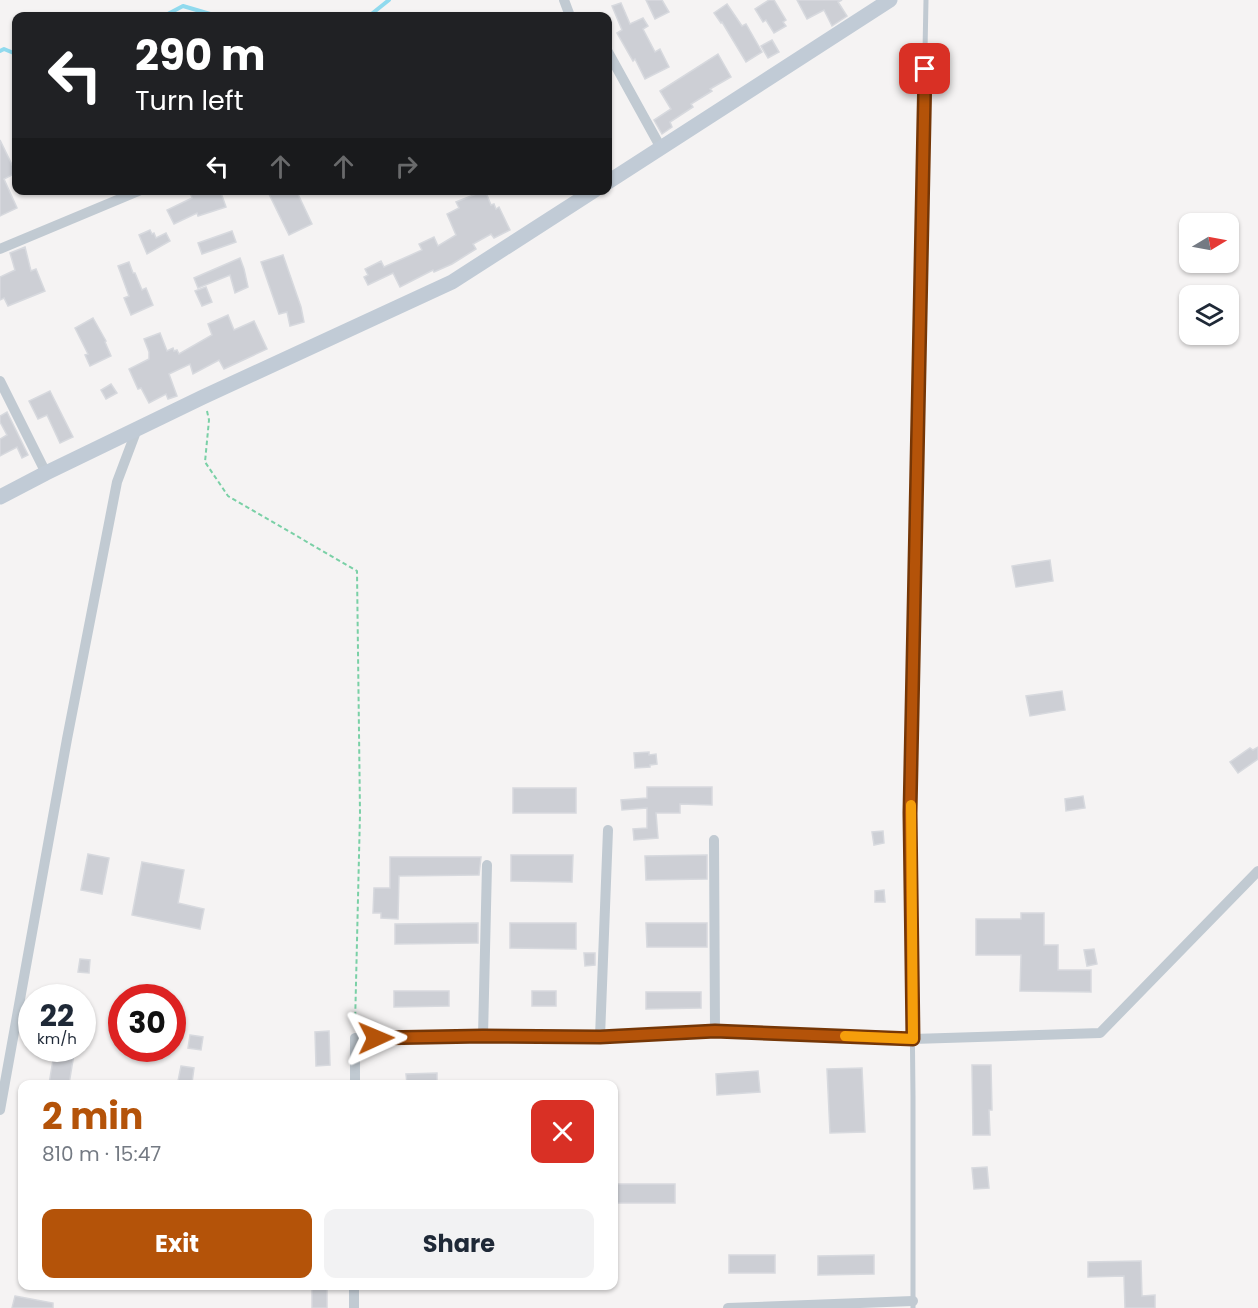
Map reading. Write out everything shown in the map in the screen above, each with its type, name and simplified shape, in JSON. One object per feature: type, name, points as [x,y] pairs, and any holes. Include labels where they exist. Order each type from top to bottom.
[{"type":"main road","points":[[612,179],[890,0]]},
{"type":"main road","points":[[0,497],[203,397],[452,282],[587,195]]},
{"type":"street","points":[[612,59],[662,148]]},
{"type":"street","points":[[0,249],[129,195]]},
{"type":"street","points":[[0,381],[46,473]]},
{"type":"street","points":[[0,1110],[67,739],[117,482],[137,429]]},
{"type":"street","points":[[600,1037],[608,830]]},
{"type":"street","points":[[714,840],[715,1031]]},
{"type":"street","points":[[483,1036],[487,865]]},
{"type":"street","points":[[355,1080],[355,1038],[600,1037],[715,1031],[913,1039],[1100,1033],[1258,871]]},
{"type":"street","points":[[354,1290],[354,1308]]},
{"type":"street","points":[[728,1308],[914,1304]]},
{"type":"lane","points":[[914,1304],[910,813],[926,0]]},
{"type":"path","points":[[203,397],[209,420],[205,462],[228,496],[357,571],[360,813],[355,1038]]},
{"type":"building","points":[[646,0],[662,0],[669,12],[655,19]]},
{"type":"building","points":[[769,0],[774,0],[786,20],[783,22],[786,26],[774,33],[755,9]]},
{"type":"building","points":[[797,0],[842,0],[838,2],[847,16],[832,26],[824,10],[807,19]]},
{"type":"building","points":[[621,3],[630,24],[643,18],[648,26],[643,29],[655,52],[660,49],[669,67],[645,79],[635,59],[633,61],[617,33],[622,30],[612,6]]},
{"type":"building","points":[[727,4],[742,26],[746,24],[762,52],[746,62],[714,13]]},
{"type":"building","points":[[772,40],[779,52],[768,58],[761,46]]},
{"type":"building","points":[[718,54],[731,77],[710,89],[712,91],[691,104],[693,107],[670,122],[672,127],[662,134],[654,120],[671,109],[660,91]]},
{"type":"building","points":[[0,140],[12,165],[12,175],[4,179],[17,208],[0,216]]},
{"type":"building","points":[[191,195],[222,195],[226,207],[198,216],[197,213],[174,224],[167,210],[192,198]]},
{"type":"building","points":[[269,195],[298,195],[312,224],[289,235]]},
{"type":"building","points":[[474,195],[487,195],[491,205],[494,204],[496,209],[499,207],[510,230],[494,238],[491,234],[473,244],[476,249],[452,264],[434,272],[433,270],[400,287],[393,273],[368,285],[364,277],[368,275],[365,269],[381,261],[384,267],[422,250],[419,244],[434,237],[438,246],[456,235],[447,214],[459,208],[456,202]]},
{"type":"building","points":[[150,230],[156,238],[166,233],[170,241],[147,254],[139,235]]},
{"type":"building","points":[[232,231],[236,242],[202,254],[198,243]]},
{"type":"building","points":[[25,247],[31,271],[36,269],[45,291],[8,306],[4,298],[0,300],[0,277],[15,270],[10,253]]},
{"type":"building","points":[[283,255],[304,322],[290,326],[287,312],[279,314],[261,262]]},
{"type":"building","points":[[240,258],[248,287],[235,293],[230,275],[198,288],[194,278]]},
{"type":"building","points":[[129,262],[142,290],[146,288],[153,305],[131,315],[124,298],[129,296],[118,266]]},
{"type":"building","points":[[206,287],[212,302],[202,306],[195,291]]},
{"type":"building","points":[[228,315],[234,330],[254,321],[267,349],[224,369],[219,360],[193,374],[190,364],[169,374],[177,396],[168,399],[166,394],[149,403],[141,388],[138,389],[129,369],[149,359],[144,339],[160,333],[167,351],[173,348],[179,354],[212,335],[208,324]]},
{"type":"building","points":[[93,318],[106,341],[111,356],[90,366],[85,355],[88,354],[75,328]]},
{"type":"building","points":[[111,384],[117,393],[106,399],[101,390]]},
{"type":"building","points":[[50,391],[73,437],[60,443],[47,415],[38,419],[29,401]]},
{"type":"building","points":[[7,412],[28,455],[22,458],[17,447],[0,456],[0,439],[7,435],[0,422],[0,416]]},
{"type":"building","points":[[1050,560],[1053,581],[1016,587],[1012,566]]},
{"type":"building","points":[[1062,691],[1065,710],[1030,716],[1026,696]]},
{"type":"building","points":[[1258,747],[1258,759],[1238,773],[1230,762],[1250,748],[1253,750]]},
{"type":"building","points":[[649,752],[649,755],[656,754],[657,764],[635,768],[634,753]]},
{"type":"building","points":[[647,787],[712,787],[712,805],[680,804],[680,813],[656,813],[658,838],[634,840],[633,829],[647,828],[647,808],[622,810],[621,800],[647,798]]},
{"type":"building","points":[[513,788],[576,788],[576,813],[513,813]]},
{"type":"building","points":[[1083,796],[1085,808],[1066,811],[1065,799]]},
{"type":"building","points":[[883,831],[884,843],[874,845],[872,832]]},
{"type":"building","points":[[88,854],[109,858],[102,894],[81,890]]},
{"type":"building","points":[[511,855],[573,855],[572,882],[511,881]]},
{"type":"building","points":[[707,855],[707,879],[646,880],[645,856]]},
{"type":"building","points":[[390,857],[481,857],[479,875],[399,876],[398,919],[381,918],[381,913],[373,913],[374,888],[390,888]]},
{"type":"building","points":[[142,862],[184,870],[178,903],[204,909],[200,929],[132,915]]},
{"type":"building","points":[[884,890],[885,902],[875,902],[875,891]]},
{"type":"building","points":[[1021,913],[1044,913],[1044,945],[1058,945],[1058,970],[1091,970],[1091,992],[1020,991],[1021,955],[976,955],[976,919],[1021,919]]},
{"type":"building","points":[[478,923],[478,943],[395,944],[395,924]]},
{"type":"building","points":[[510,923],[576,923],[576,949],[510,948]]},
{"type":"building","points":[[646,923],[707,923],[707,947],[647,947]]},
{"type":"building","points":[[1094,949],[1097,964],[1087,966],[1084,950]]},
{"type":"building","points":[[584,953],[595,953],[595,965],[585,966]]},
{"type":"building","points":[[80,959],[90,960],[89,973],[78,972]]},
{"type":"building","points":[[394,991],[449,991],[449,1006],[394,1007]]},
{"type":"building","points":[[532,991],[556,991],[556,1006],[532,1006]]},
{"type":"building","points":[[646,992],[701,992],[701,1008],[646,1009]]},
{"type":"building","points":[[329,1031],[330,1065],[316,1066],[315,1032]]},
{"type":"building","points":[[190,1035],[203,1037],[201,1050],[188,1048]]},
{"type":"building","points":[[53,1062],[73,1062],[70,1080],[50,1080]]},
{"type":"building","points":[[972,1065],[991,1065],[990,1135],[973,1135]]},
{"type":"building","points":[[181,1066],[194,1068],[192,1080],[178,1080]]},
{"type":"building","points":[[862,1068],[865,1132],[830,1133],[827,1069]]},
{"type":"building","points":[[758,1071],[760,1092],[717,1095],[716,1074]]},
{"type":"building","points":[[437,1073],[437,1080],[407,1080],[406,1074]]},
{"type":"building","points":[[987,1167],[989,1188],[974,1189],[972,1168]]},
{"type":"building","points":[[618,1184],[675,1184],[675,1203],[618,1203]]},
{"type":"building","points":[[729,1255],[775,1255],[775,1273],[729,1273]]},
{"type":"building","points":[[874,1255],[874,1274],[818,1275],[818,1256]]},
{"type":"building","points":[[1141,1261],[1142,1296],[1155,1295],[1155,1308],[1125,1308],[1124,1276],[1088,1277],[1088,1262]]},
{"type":"building","points":[[312,1290],[327,1290],[327,1308],[312,1308]]},
{"type":"building","points":[[15,1296],[53,1303],[53,1308],[12,1308]]},
{"type":"waterway","points":[[374,12],[389,0]]},
{"type":"waterway","points":[[172,12],[183,6],[203,12]]},
{"type":"waterway","points":[[0,51],[4,49],[12,52]]},
{"type":"slow traffic","points":[[845,1036],[913,1039],[911,805]]},
{"type":"route","points":[[376,1038],[600,1037],[715,1031],[913,1039],[910,813],[925,69]]}]
